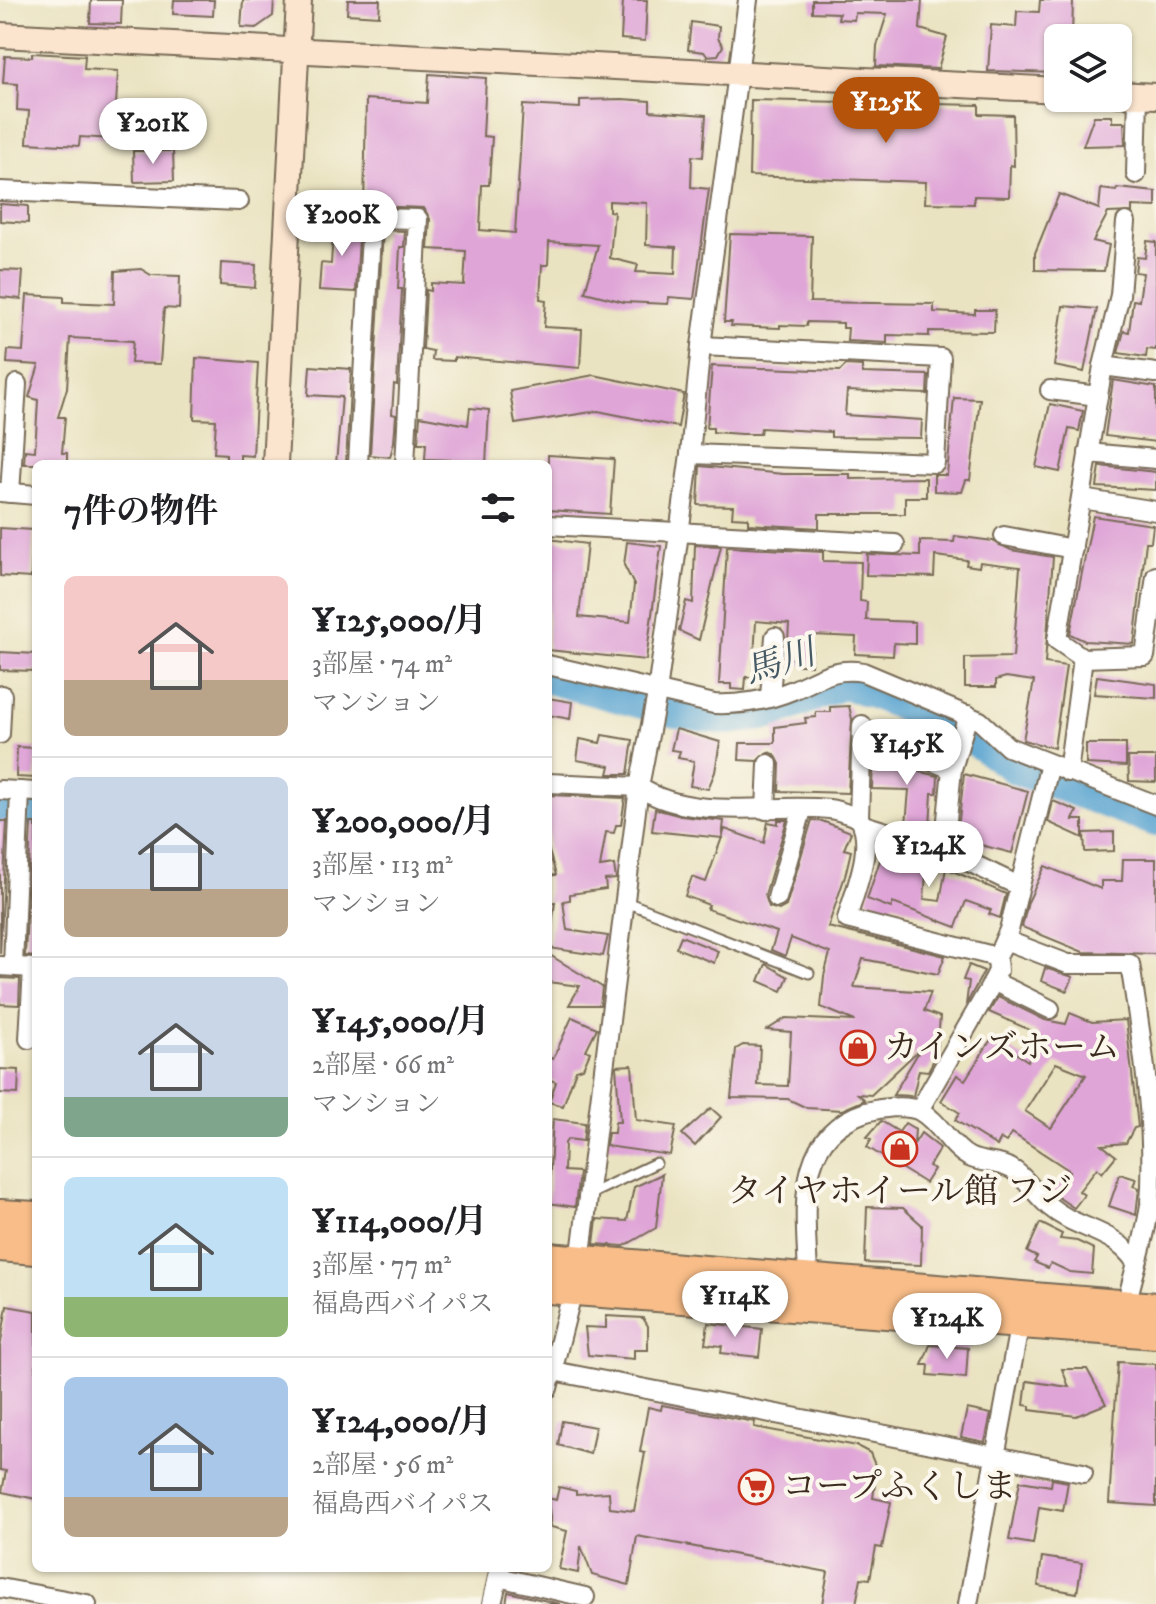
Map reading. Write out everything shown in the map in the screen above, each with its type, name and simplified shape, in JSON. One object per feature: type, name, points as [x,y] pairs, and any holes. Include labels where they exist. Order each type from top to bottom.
[{"type":"highway","points":[[0,1216],[32,1218]]},
{"type":"highway","points":[[0,1245],[32,1248]]},
{"type":"highway","points":[[552,1263],[568,1279],[1021,1309],[1141,1307]]},
{"type":"highway","points":[[568,1279],[808,1280],[1021,1309],[1156,1332]]},
{"type":"street","points":[[275,460],[299,0]]},
{"type":"street","points":[[552,1367],[588,1195],[639,787],[656,695],[690,454],[701,346],[748,0]]},
{"type":"street","points":[[0,35],[1044,89]]},
{"type":"street","points":[[1136,174],[1137,95]]},
{"type":"street","points":[[0,191],[239,201]]},
{"type":"street","points":[[358,460],[372,218],[418,219],[405,460]]},
{"type":"street","points":[[1126,222],[1120,295],[1103,366],[1057,640],[1083,658],[1145,656],[1156,576]]},
{"type":"street","points":[[690,454],[935,463],[941,358],[701,346]]},
{"type":"street","points":[[1103,366],[1156,373]]},
{"type":"street","points":[[17,384],[5,493],[32,495]]},
{"type":"street","points":[[1050,390],[1098,396]]},
{"type":"street","points":[[1088,453],[1156,459]]},
{"type":"street","points":[[1082,499],[1156,511]]},
{"type":"street","points":[[552,525],[895,544]]},
{"type":"street","points":[[1004,536],[1073,549]]},
{"type":"street","points":[[770,696],[775,637]]},
{"type":"street","points":[[1068,772],[1083,658]]},
{"type":"street","points":[[552,666],[656,695],[735,705],[770,696],[844,669],[874,676],[1049,768],[1068,772],[1156,805]]},
{"type":"street","points":[[0,734],[2,695]]},
{"type":"street","points":[[944,850],[952,769],[964,726]]},
{"type":"street","points":[[952,769],[862,730],[864,854],[847,919],[1068,964],[1130,964],[1150,1058],[1154,1150],[1149,1208],[1135,1261],[1141,1307]]},
{"type":"street","points":[[766,810],[768,764]]},
{"type":"street","points":[[919,1110],[998,971],[1001,948],[1049,768]]},
{"type":"street","points":[[552,783],[639,787],[652,795],[700,805],[766,810],[830,809],[944,850],[1019,886]]},
{"type":"street","points":[[0,790],[25,794],[19,820],[6,966],[32,968]]},
{"type":"street","points":[[777,898],[802,810]]},
{"type":"street","points":[[993,981],[1050,1009]]},
{"type":"street","points":[[29,1039],[32,1004]]},
{"type":"street","points":[[808,1280],[808,1186],[818,1146],[828,1133],[852,1117],[891,1108],[919,1110],[970,1158],[994,1161],[1015,1171],[1049,1206],[1067,1219],[1123,1243],[1135,1261]]},
{"type":"street","points":[[968,1604],[1021,1309]]},
{"type":"street","points":[[552,1378],[1083,1473]]},
{"type":"street","points":[[492,1604],[499,1572],[585,1597]]},
{"type":"street","points":[[0,1588],[87,1604]]},
{"type":"lane","points":[[626,902],[809,973]]},
{"type":"lane","points":[[588,1195],[656,1163]]},
{"type":"building","points":[[91,0],[122,0],[121,24],[90,23]]},
{"type":"building","points":[[174,0],[214,0],[213,16],[173,14]]},
{"type":"building","points":[[243,0],[274,0],[273,16],[256,28],[241,27]]},
{"type":"building","points":[[348,0],[380,0],[379,16],[347,14]]},
{"type":"building","points":[[623,0],[647,0],[645,41],[621,39]]},
{"type":"building","points":[[812,0],[922,0],[920,29],[947,37],[938,69],[876,66],[877,46],[887,14],[855,13],[854,20],[838,19],[839,13],[812,12]]},
{"type":"building","points":[[1040,0],[1073,0],[1072,24],[1044,24],[1044,73],[988,71],[991,25],[1016,27],[1017,11],[1039,12]]},
{"type":"building","points":[[691,22],[719,26],[718,38],[723,46],[718,55],[707,56],[704,52],[688,50]]},
{"type":"building","points":[[32,53],[85,56],[84,69],[118,71],[114,139],[80,137],[79,146],[27,143],[29,111],[17,110],[18,84],[3,83],[5,56],[32,57]]},
{"type":"building","points":[[429,74],[486,78],[483,136],[492,137],[489,185],[482,185],[480,230],[515,233],[523,105],[580,108],[580,100],[622,99],[650,101],[650,111],[706,115],[703,157],[692,156],[691,187],[709,189],[694,299],[669,297],[668,304],[624,302],[585,292],[598,245],[549,242],[548,265],[542,265],[540,299],[546,300],[544,327],[582,329],[580,368],[454,357],[454,361],[432,360],[433,351],[423,349],[426,290],[431,291],[431,283],[464,285],[466,251],[428,249],[430,219],[424,208],[372,206],[364,210],[366,99],[427,103]],"holes":[[[609,201],[647,203],[646,245],[676,247],[675,274],[636,272],[638,265],[610,258],[614,212],[609,211]]]},
{"type":"building","points":[[751,100],[979,105],[979,114],[1013,115],[1014,166],[1010,165],[1009,197],[974,196],[974,204],[925,203],[926,182],[749,176]]},
{"type":"building","points":[[1094,116],[1112,116],[1112,122],[1124,122],[1125,145],[1083,146]]},
{"type":"building","points":[[133,151],[173,151],[174,181],[134,182]]},
{"type":"building","points":[[1117,188],[1156,192],[1156,207],[1132,206],[1132,212],[1108,213],[1093,241],[1109,245],[1104,271],[1035,270],[1035,253],[1059,194],[1099,209],[1101,189],[1116,191]]},
{"type":"building","points":[[0,204],[28,206],[28,223],[0,221]]},
{"type":"building","points":[[334,218],[360,220],[356,292],[319,290],[321,263],[331,264]]},
{"type":"building","points":[[383,230],[405,231],[404,247],[400,247],[398,289],[402,289],[397,385],[394,384],[392,414],[396,415],[390,457],[370,455]]},
{"type":"building","points":[[730,234],[812,236],[810,302],[934,304],[934,312],[975,314],[975,310],[995,310],[994,332],[929,331],[929,336],[887,335],[887,343],[847,341],[848,328],[843,328],[843,323],[807,322],[806,326],[780,325],[780,328],[731,326],[732,322],[724,322]]},
{"type":"building","points":[[1147,241],[1156,242],[1156,350],[1147,349],[1146,357],[1118,353],[1124,331],[1129,332],[1133,300],[1139,301],[1143,273],[1135,272],[1137,257],[1145,258]]},
{"type":"building","points":[[221,263],[256,265],[255,288],[220,285]]},
{"type":"building","points":[[141,269],[151,275],[180,276],[179,309],[164,308],[160,364],[131,363],[133,341],[70,338],[67,388],[58,417],[65,417],[62,453],[67,453],[67,460],[32,460],[32,464],[24,464],[25,450],[35,451],[38,400],[29,397],[39,365],[7,363],[8,350],[23,351],[27,295],[64,297],[64,302],[114,304],[115,271]]},
{"type":"building","points":[[0,270],[23,271],[21,299],[0,297]]},
{"type":"building","points":[[1063,306],[1097,309],[1084,372],[1054,366]]},
{"type":"building","points":[[196,358],[258,363],[253,456],[240,455],[240,460],[226,460],[226,454],[214,453],[216,420],[194,419]]},
{"type":"building","points":[[846,365],[862,366],[862,373],[928,375],[927,394],[847,391],[845,415],[922,420],[921,438],[831,437],[831,432],[761,428],[760,434],[742,434],[713,432],[713,428],[707,428],[712,366],[840,371]]},
{"type":"building","points":[[310,366],[351,369],[346,460],[336,460],[342,397],[308,395]]},
{"type":"building","points":[[594,375],[684,394],[678,427],[598,411],[515,424],[510,391]]},
{"type":"building","points":[[1113,380],[1156,387],[1156,442],[1105,436]]},
{"type":"building","points":[[954,398],[980,399],[970,480],[966,480],[962,492],[934,491],[934,475],[947,475]]},
{"type":"building","points":[[1050,404],[1083,411],[1079,431],[1069,429],[1060,472],[1036,467]]},
{"type":"building","points":[[470,408],[489,410],[486,460],[425,459],[426,443],[418,443],[420,416],[468,425]]},
{"type":"building","points":[[548,455],[614,459],[610,514],[552,510],[552,460],[548,460]]},
{"type":"building","points":[[700,466],[783,474],[850,474],[850,479],[926,478],[926,497],[905,497],[905,514],[819,514],[819,528],[748,524],[748,518],[732,517],[733,506],[698,505]]},
{"type":"building","points":[[1100,466],[1156,472],[1156,490],[1097,487]]},
{"type":"building","points":[[1093,516],[1153,525],[1151,542],[1146,542],[1134,644],[1085,641],[1070,634]]},
{"type":"building","points":[[0,528],[32,530],[31,578],[0,576]]},
{"type":"building","points":[[955,536],[993,541],[1011,550],[1053,557],[1045,663],[1066,666],[1054,748],[1023,740],[1034,681],[1006,677],[996,680],[996,687],[965,687],[965,658],[1013,657],[1020,567],[980,562],[979,567],[966,565],[967,560],[935,556],[934,577],[866,575],[867,554],[920,556],[920,541],[954,542]]},
{"type":"building","points":[[552,540],[587,544],[579,617],[630,622],[634,585],[624,565],[627,542],[661,546],[646,660],[552,650]]},
{"type":"building","points":[[695,545],[721,546],[699,640],[679,631],[686,601],[693,603]]},
{"type":"building","points":[[727,547],[823,552],[823,561],[861,562],[860,601],[867,602],[866,620],[915,622],[915,644],[894,643],[893,656],[855,654],[856,637],[813,635],[811,665],[796,665],[796,659],[787,658],[789,624],[756,621],[753,678],[746,677],[745,690],[731,689],[731,684],[719,684]]},
{"type":"building","points":[[0,652],[32,654],[32,671],[0,670]]},
{"type":"building","points":[[1097,676],[1156,684],[1156,698],[1094,694]]},
{"type":"building","points":[[552,699],[572,702],[570,719],[552,716]]},
{"type":"building","points":[[849,706],[852,719],[848,793],[779,791],[780,764],[775,754],[768,752],[757,761],[739,760],[740,743],[775,743],[775,727],[806,723],[805,718],[816,717],[816,712],[830,712],[830,707]]},
{"type":"building","points":[[676,729],[720,742],[715,772],[708,789],[690,786],[694,761],[678,758],[680,751],[671,750]]},
{"type":"building","points":[[602,735],[633,740],[628,774],[608,774],[610,766],[577,760],[580,739],[600,743]]},
{"type":"building","points":[[1086,744],[1126,744],[1126,766],[1086,764]]},
{"type":"building","points":[[17,747],[32,748],[32,778],[16,777]]},
{"type":"building","points":[[1128,757],[1156,757],[1156,782],[1129,781]]},
{"type":"building","points":[[873,758],[891,758],[906,764],[906,768],[938,776],[937,793],[932,793],[930,826],[906,824],[909,790],[872,789]]},
{"type":"building","points":[[964,774],[1028,791],[1012,853],[957,839]]},
{"type":"building","points":[[552,795],[625,798],[621,825],[616,825],[614,833],[606,832],[600,867],[614,865],[616,879],[605,880],[606,889],[570,894],[570,900],[563,901],[567,930],[608,936],[603,956],[552,948],[555,902],[552,902],[552,876],[556,875],[552,862]]},
{"type":"building","points":[[1053,801],[1077,811],[1073,820],[1083,820],[1083,838],[1048,822]]},
{"type":"building","points":[[655,809],[681,816],[724,821],[722,838],[652,831]]},
{"type":"building","points":[[778,820],[787,820],[765,895],[769,907],[779,910],[786,906],[812,820],[822,821],[851,832],[844,849],[851,851],[845,876],[828,927],[945,956],[938,974],[863,959],[854,987],[931,992],[924,1011],[940,1017],[937,1054],[928,1071],[919,1070],[913,1096],[893,1095],[921,1048],[871,1095],[858,1094],[865,1100],[842,1110],[807,1108],[788,1099],[731,1098],[736,1049],[743,1045],[760,1046],[758,1085],[788,1086],[791,1032],[767,1030],[786,1018],[855,1021],[821,1007],[830,953],[791,938],[785,956],[771,950],[777,932],[707,909],[709,905],[685,896],[692,877],[706,882],[725,829],[764,843],[768,822],[778,824]]},
{"type":"building","points":[[0,821],[7,821],[0,954]]},
{"type":"building","points":[[31,823],[32,823],[32,957],[25,956]]},
{"type":"building","points":[[1114,832],[1114,851],[1085,852],[1084,833]]},
{"type":"building","points":[[885,845],[927,860],[924,899],[940,901],[946,868],[1006,894],[1000,918],[989,914],[991,910],[966,901],[956,927],[893,903],[891,908],[867,899]]},
{"type":"building","points":[[1123,859],[1156,859],[1156,954],[1083,952],[1022,927],[1028,902],[1045,866],[1101,889],[1101,881],[1122,881]]},
{"type":"building","points":[[681,936],[718,951],[714,963],[676,948]]},
{"type":"building","points":[[552,956],[602,987],[600,1005],[569,1005],[580,986],[552,982]]},
{"type":"building","points":[[766,964],[788,977],[782,991],[759,981]]},
{"type":"building","points":[[969,965],[984,971],[966,1005],[969,981],[963,980]]},
{"type":"building","points":[[1045,968],[1073,977],[1067,991],[1041,981]]},
{"type":"building","points":[[0,978],[20,979],[19,1005],[0,1004]]},
{"type":"building","points":[[998,997],[1045,1020],[1066,1024],[1070,1013],[1092,1022],[1126,1020],[1138,1127],[1134,1128],[1126,1143],[1102,1145],[1116,1156],[1102,1173],[1097,1168],[1079,1191],[1084,1195],[1074,1208],[1052,1193],[1070,1171],[1012,1133],[1006,1142],[1001,1139],[997,1146],[955,1120],[960,1113],[941,1101],[957,1075],[965,1080],[992,1038],[1028,1061],[1039,1034],[989,1012]],"holes":[[[1056,1063],[1086,1075],[1051,1128],[1025,1111]]]},
{"type":"building","points":[[572,1017],[597,1028],[586,1050],[590,1052],[583,1068],[576,1070],[563,1106],[552,1103],[556,1082],[552,1080],[553,1059]]},
{"type":"building","points":[[632,1065],[636,1120],[676,1126],[670,1155],[606,1146],[608,1133],[614,1133],[615,1122],[620,1122],[616,1066]]},
{"type":"building","points":[[0,1069],[19,1070],[18,1094],[0,1093]]},
{"type":"building","points":[[711,1108],[721,1117],[695,1146],[682,1134]]},
{"type":"building","points":[[553,1119],[585,1123],[583,1141],[568,1139],[565,1143],[564,1171],[579,1172],[575,1207],[552,1204]]},
{"type":"building","points":[[881,1121],[899,1132],[905,1123],[915,1129],[914,1144],[921,1133],[940,1148],[929,1166],[934,1169],[925,1183],[867,1147],[871,1139],[867,1137]]},
{"type":"building","points":[[662,1174],[656,1228],[624,1246],[594,1244],[597,1219],[627,1221],[634,1187]]},
{"type":"building","points":[[1120,1174],[1136,1179],[1133,1186],[1139,1188],[1136,1215],[1109,1206]]},
{"type":"building","points":[[867,1207],[903,1208],[922,1225],[921,1265],[865,1263]]},
{"type":"building","points":[[1040,1223],[1062,1234],[1060,1239],[1077,1241],[1094,1249],[1092,1274],[1070,1272],[1051,1263],[1048,1268],[1034,1262],[1037,1257],[1027,1252]]},
{"type":"building","points":[[7,1306],[32,1310],[32,1498],[2,1492],[6,1471],[0,1470],[0,1348]]},
{"type":"building","points":[[606,1316],[643,1318],[648,1326],[648,1350],[634,1350],[634,1359],[588,1355],[585,1327],[606,1328]]},
{"type":"building","points":[[708,1323],[762,1329],[759,1357],[721,1353],[722,1346],[705,1344]]},
{"type":"building","points":[[930,1345],[968,1348],[966,1378],[928,1375],[929,1365],[922,1365]]},
{"type":"building","points":[[1118,1362],[1156,1364],[1156,1506],[1109,1503]]},
{"type":"building","points":[[1062,1369],[1087,1369],[1106,1404],[1076,1416],[1030,1410],[1030,1406],[1024,1405],[1027,1381],[1069,1387]]},
{"type":"building","name":"コープふくしま","points":[[662,1405],[755,1422],[754,1427],[857,1446],[870,1453],[877,1470],[873,1498],[891,1502],[882,1548],[876,1547],[870,1579],[861,1578],[856,1604],[822,1604],[828,1572],[637,1536],[629,1585],[592,1575],[581,1546],[578,1573],[559,1569],[567,1531],[552,1527],[552,1499],[556,1500],[559,1487],[576,1491],[576,1494],[609,1492],[610,1508],[634,1511],[645,1453],[640,1452],[648,1407],[661,1410]]},
{"type":"building","points":[[967,1409],[991,1414],[985,1442],[961,1437]]},
{"type":"building","points":[[562,1421],[595,1427],[590,1454],[558,1445]]},
{"type":"building","points":[[1052,1479],[1068,1482],[1063,1511],[1039,1507],[1033,1544],[1009,1540],[1020,1481],[1051,1486]]},
{"type":"building","points":[[1042,1557],[1082,1563],[1077,1593],[1038,1586]]},
{"type":"building","points":[[508,1592],[560,1604],[506,1604]]},
{"type":"waterway","name":"馬川","points":[[552,679],[676,712],[726,719],[770,714],[842,684],[861,688],[959,729],[1014,768],[1156,821]]},
{"type":"waterway","name":"馬川","points":[[0,808],[32,810]]},
{"type":"place","name":"カインズホーム","points":[[858,1048]]},
{"type":"place","name":"タイヤホイール館 フジ","points":[[900,1149]]},
{"type":"place","name":"コープふくしま","points":[[756,1487]]}]
